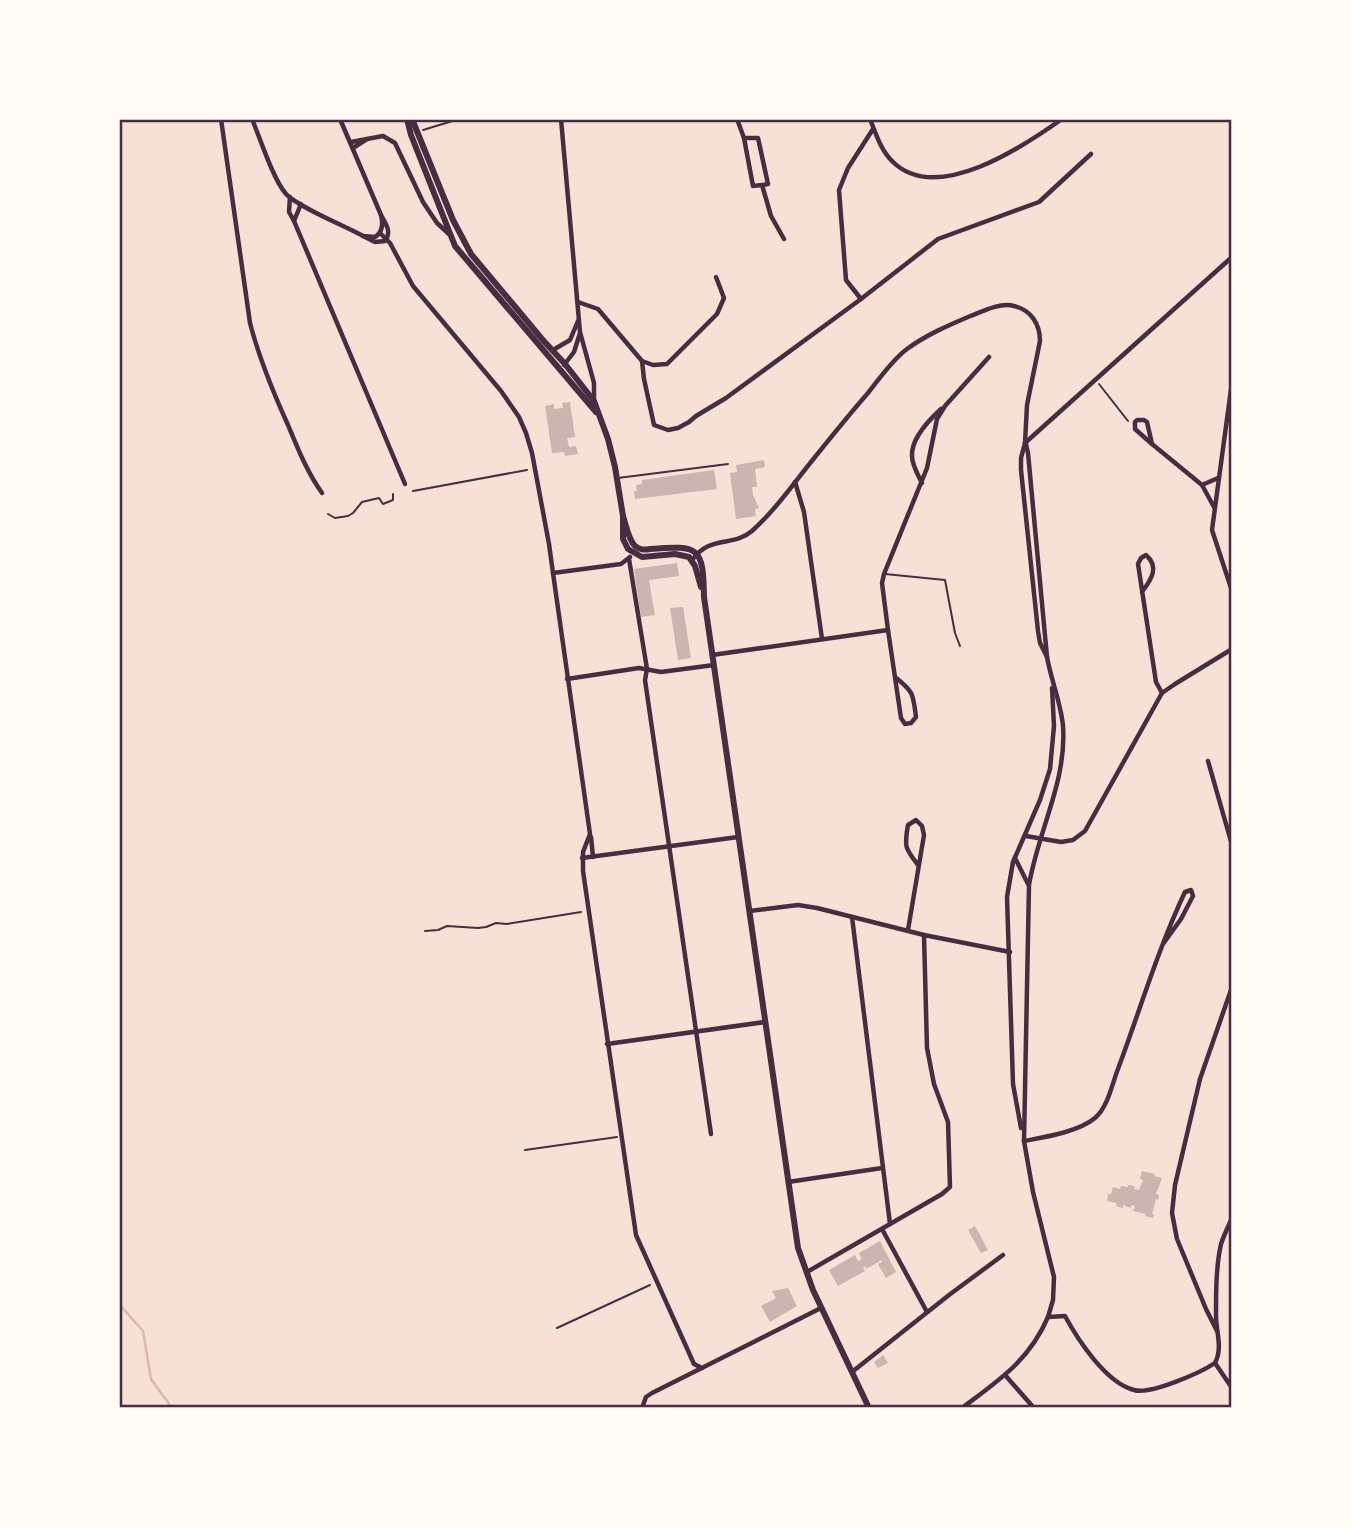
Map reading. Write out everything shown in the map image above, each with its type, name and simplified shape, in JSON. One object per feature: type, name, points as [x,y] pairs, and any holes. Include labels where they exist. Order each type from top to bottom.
[{"type":"main road","points":[[410,119],[421,131],[453,220],[465,245],[550,352]]},
{"type":"main road","points":[[410,119],[411,135],[451,236],[461,253],[594,401],[608,439],[617,478],[623,516],[623,539],[628,549],[633,553],[680,546],[690,549],[694,557],[702,563],[712,655],[797,1248],[805,1273],[869,1408]]},
{"type":"main road","points":[[562,366],[598,414]]},
{"type":"street","points":[[221,119],[250,323],[276,400],[308,474],[322,493]]},
{"type":"street","points":[[252,119],[278,181],[290,197],[375,242],[382,242],[387,239],[389,231],[340,119]]},
{"type":"street","points":[[561,119],[580,332],[594,383],[594,401]]},
{"type":"street","points":[[737,119],[744,138],[753,186],[768,184],[758,138],[744,138]]},
{"type":"street","points":[[870,119],[883,150],[899,168],[920,176],[938,177],[993,161],[1035,138],[1062,119]]},
{"type":"street","points":[[861,299],[846,281],[839,190],[848,169],[874,128]]},
{"type":"street","points":[[350,142],[383,136],[395,143],[422,202],[437,223],[451,236]]},
{"type":"street","points":[[353,148],[367,139]]},
{"type":"street","points":[[642,362],[654,425],[668,430],[678,428],[726,398],[938,239],[1040,202],[1091,154]]},
{"type":"street","points":[[762,185],[771,216],[784,240]]},
{"type":"street","points":[[290,197],[289,212],[405,484]]},
{"type":"street","points":[[294,221],[301,204]]},
{"type":"street","points":[[429,213],[442,213],[453,220]]},
{"type":"street","points":[[363,236],[375,237],[380,233],[381,215]]},
{"type":"street","points":[[380,233],[387,239],[413,286],[513,407],[526,433],[549,544],[593,857]]},
{"type":"street","points":[[1025,443],[1232,257]]},
{"type":"street","points":[[578,302],[598,309],[642,362],[653,366],[667,364],[717,314],[724,298],[716,277]]},
{"type":"street","points":[[694,557],[706,546],[737,539],[749,533],[771,512],[905,351],[936,331],[995,307],[1009,305],[1030,314],[1040,330],[1040,341],[1027,405],[1025,443],[1054,726],[1046,783],[1013,862],[1007,897],[1013,1086],[1054,1277],[1053,1300],[1040,1334],[1027,1353],[1005,1375],[962,1408]]},
{"type":"street","points":[[550,352],[570,340],[580,317]]},
{"type":"street","points":[[562,366],[574,352],[580,332]]},
{"type":"street","points":[[922,484],[911,454],[916,440],[927,422],[989,357]]},
{"type":"street","points":[[1232,382],[1212,530],[1232,591]]},
{"type":"street","points":[[895,677],[912,692],[916,716],[911,723],[905,724],[902,721],[895,677],[888,630],[882,583],[928,468],[937,419],[945,406]]},
{"type":"street","points":[[1152,444],[1147,422],[1135,422],[1136,431],[1202,485],[1214,507]]},
{"type":"street","points":[[1202,485],[1218,478]]},
{"type":"street","points":[[795,482],[804,512],[822,639]]},
{"type":"street","points":[[553,573],[621,564],[633,553]]},
{"type":"street","points":[[633,553],[647,669],[645,680],[711,1133]]},
{"type":"street","points":[[1142,592],[1154,572],[1151,560],[1146,555],[1138,564],[1142,592],[1156,682],[1162,694]]},
{"type":"street","points":[[712,655],[888,630]]},
{"type":"street","points":[[1025,836],[1061,842],[1073,840],[1085,831],[1162,694],[1232,649]]},
{"type":"street","points":[[647,669],[652,662]]},
{"type":"street","points":[[568,678],[639,668],[662,672],[714,665]]},
{"type":"street","points":[[1024,1140],[1029,885],[1032,865],[1059,780],[1062,752],[1061,711],[1051,680]]},
{"type":"street","points":[[1208,761],[1232,845]]},
{"type":"street","points":[[908,930],[919,865],[923,829],[916,820],[908,825],[905,845],[919,865]]},
{"type":"street","points":[[590,834],[582,858],[636,1235],[694,1364],[693,1372]]},
{"type":"street","points":[[582,858],[738,837]]},
{"type":"street","points":[[1015,858],[1029,885]]},
{"type":"street","points":[[1024,1140],[1053,1135],[1086,1124],[1101,1112],[1170,922],[1185,892],[1191,890],[1193,896],[1164,944]]},
{"type":"street","points":[[749,911],[798,905],[1010,952]]},
{"type":"street","points":[[852,916],[890,1224]]},
{"type":"street","points":[[805,1273],[947,1191],[951,1182],[948,1122],[934,1084],[927,1048],[924,935]]},
{"type":"street","points":[[1217,1331],[1177,1239],[1172,1213],[1175,1185],[1200,1079],[1232,988]]},
{"type":"street","points":[[607,1044],[765,1022]]},
{"type":"street","points":[[1013,1086],[1020,1089],[1024,1082]]},
{"type":"street","points":[[788,1182],[882,1168]]},
{"type":"street","points":[[1048,1317],[1065,1317],[1095,1361],[1118,1382],[1135,1391],[1147,1391],[1206,1369],[1218,1357],[1216,1317],[1219,1258],[1232,1218]]},
{"type":"street","points":[[882,1229],[927,1312]]},
{"type":"street","points":[[852,1372],[1003,1255]]},
{"type":"street","points":[[642,1408],[646,1397],[821,1308]]},
{"type":"street","points":[[1214,1363],[1232,1388]]},
{"type":"street","points":[[694,1364],[702,1368]]},
{"type":"street","points":[[1005,1375],[1034,1408]]},
{"type":"lane","points":[[617,478],[728,464]]},
{"type":"lane","points":[[884,574],[945,580],[960,646]]},
{"type":"path","points":[[421,131],[459,119]]},
{"type":"path","points":[[1095,380],[1134,426]]},
{"type":"path","points":[[413,491],[535,468]]},
{"type":"path","points":[[328,514],[335,518],[348,516],[362,502],[381,498],[383,504],[392,502],[393,494]]},
{"type":"path","points":[[425,930],[438,930],[447,926],[486,927],[496,923],[506,924],[589,911]]},
{"type":"path","points":[[525,1150],[621,1137]]},
{"type":"path","points":[[557,1328],[657,1281]]},
{"type":"building","points":[[570,402],[575,437],[567,438],[569,447],[576,446],[578,454],[565,456],[564,452],[552,453],[545,406],[554,404],[554,409],[563,408],[562,403]]},
{"type":"building","points":[[764,460],[765,467],[755,469],[757,487],[752,487],[759,508],[755,509],[756,516],[736,519],[730,473],[737,472],[736,465]]},
{"type":"building","points":[[714,470],[717,489],[635,499],[636,485],[642,484],[642,480]]},
{"type":"building","points":[[677,563],[679,576],[649,580],[655,615],[641,617],[634,569]]},
{"type":"building","points":[[683,607],[691,658],[678,660],[670,608]]},
{"type":"building","points":[[1142,1171],[1162,1178],[1156,1194],[1159,1195],[1153,1218],[1133,1211],[1135,1206],[1131,1205],[1131,1208],[1123,1205],[1123,1208],[1116,1206],[1117,1203],[1107,1201],[1113,1187],[1120,1189],[1121,1186],[1128,1185],[1139,1190],[1143,1180],[1140,1179]]},
{"type":"building","points":[[975,1226],[988,1250],[981,1253],[968,1230]]},
{"type":"building","points":[[880,1241],[896,1272],[886,1278],[878,1264],[882,1260],[866,1269],[863,1267],[865,1271],[838,1286],[829,1270],[855,1255],[858,1261],[862,1259],[859,1253]]},
{"type":"building","points":[[788,1288],[797,1306],[770,1322],[761,1306],[776,1298],[772,1291]]},
{"type":"building","points":[[883,1355],[888,1363],[878,1368],[874,1362]]},
{"type":"waterway","points":[[119,1304],[143,1331],[151,1379],[172,1408]]}]
